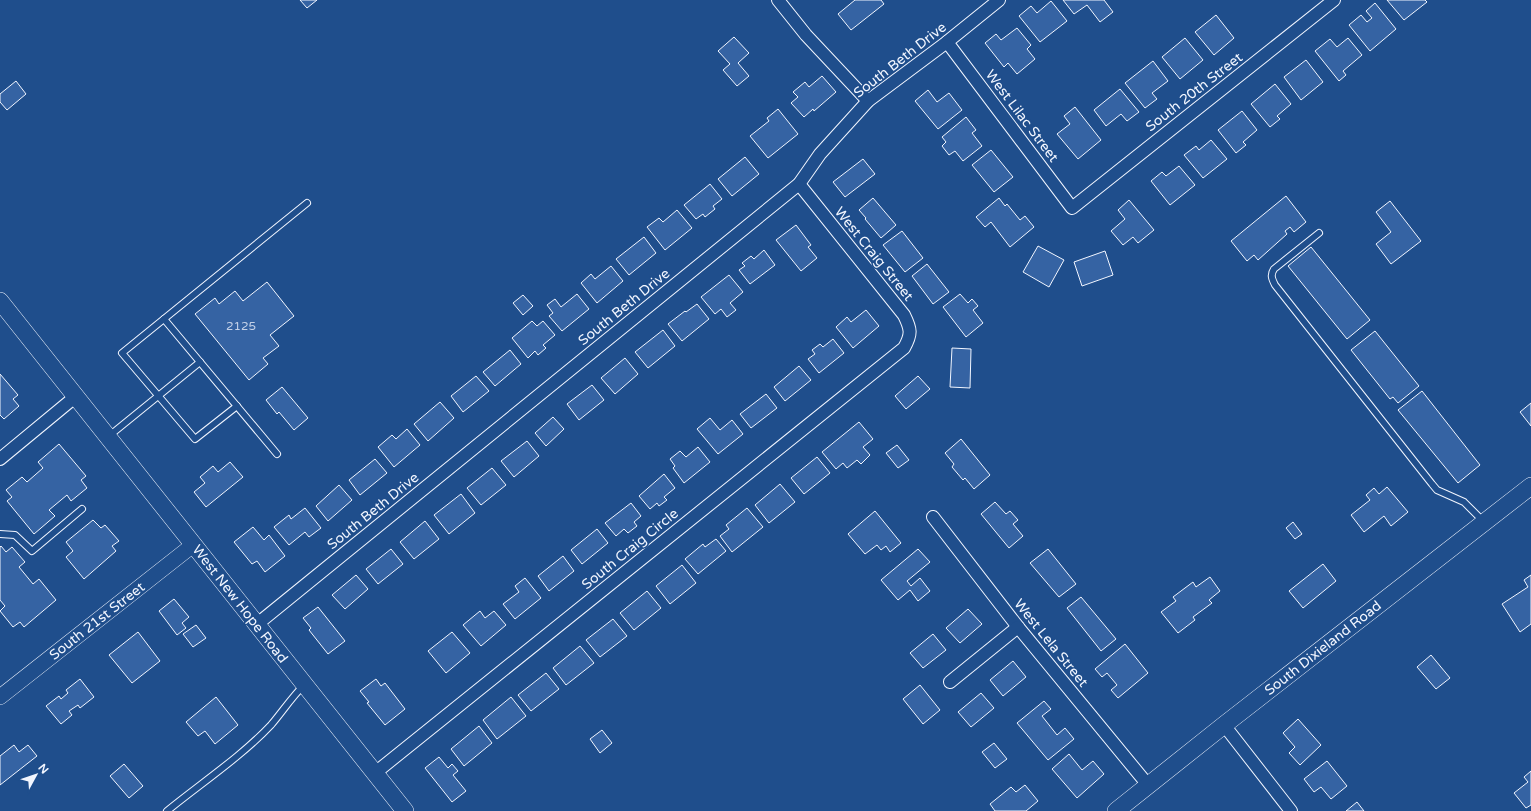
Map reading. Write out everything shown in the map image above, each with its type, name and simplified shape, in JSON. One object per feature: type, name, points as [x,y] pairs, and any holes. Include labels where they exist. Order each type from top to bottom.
[{"type":"main road","name":"West New Hope Road","points":[[0,301],[405,811]]},
{"type":"main road","name":"South Dixieland Road","points":[[1116,811],[1531,486]]},
{"type":"street","points":[[778,0],[806,35],[868,101]]},
{"type":"street","name":"South Beth Drive","points":[[256,625],[799,184],[820,154],[868,101],[947,42],[999,0]]},
{"type":"street","name":"South 20th Street","points":[[1072,208],[1334,0]]},
{"type":"street","name":"West Lilac Street","points":[[947,42],[1072,208]]},
{"type":"street","name":"West Craig Street","points":[[799,184],[904,315],[910,327],[910,338],[904,348]]},
{"type":"street","name":"South Craig Circle","points":[[375,773],[904,348]]},
{"type":"street","points":[[0,459],[75,397]]},
{"type":"street","name":"West Lela Street","points":[[933,517],[1018,627],[1148,785]]},
{"type":"street","name":"South 21st Street","points":[[0,697],[193,544]]},
{"type":"street","points":[[950,682],[1018,627]]},
{"type":"street","points":[[1224,725],[1291,811]]},
{"type":"lane","points":[[237,406],[195,440],[122,353],[307,203]]},
{"type":"lane","points":[[1319,233],[1274,269],[1271,274],[1275,285],[1437,490],[1464,502],[1484,523]]},
{"type":"lane","points":[[164,319],[277,454]]},
{"type":"lane","points":[[108,437],[200,362]]},
{"type":"lane","points":[[0,534],[15,535],[32,551],[82,509]]},
{"type":"lane","points":[[167,811],[230,762],[259,736],[304,685]]},
{"type":"building","points":[[300,0],[317,0],[307,8]]},
{"type":"building","points":[[855,0],[881,0],[884,4],[851,30],[838,14]]},
{"type":"building","points":[[1063,0],[1104,0],[1113,12],[1100,22],[1087,5],[1074,14]]},
{"type":"building","points":[[1387,0],[1425,0],[1427,2],[1404,20]]},
{"type":"building","points":[[1051,1],[1067,21],[1040,42],[1019,16],[1031,6],[1037,13]]},
{"type":"building","points":[[1375,3],[1396,29],[1370,51],[1349,25],[1361,15],[1367,22],[1372,18],[1366,11]]},
{"type":"building","points":[[1216,15],[1234,38],[1214,55],[1195,32]]},
{"type":"building","points":[[1017,28],[1031,45],[1027,49],[1035,59],[1017,74],[1008,63],[1004,67],[985,43],[996,34],[1001,40]]},
{"type":"building","points":[[734,37],[749,53],[738,63],[749,76],[737,86],[723,70],[730,64],[718,51]]},
{"type":"building","points":[[1185,38],[1203,60],[1180,79],[1162,57]]},
{"type":"building","points":[[1348,38],[1362,55],[1343,71],[1346,75],[1339,81],[1315,51],[1330,39],[1337,47]]},
{"type":"building","points":[[1306,60],[1323,82],[1301,100],[1284,77]]},
{"type":"building","points":[[1153,61],[1168,81],[1152,93],[1157,99],[1145,108],[1125,83]]},
{"type":"building","points":[[822,76],[836,92],[814,111],[813,109],[804,117],[791,103],[798,97],[793,92],[805,82],[809,87]]},
{"type":"building","points":[[16,81],[26,94],[7,110],[0,102],[0,94]]},
{"type":"building","points":[[1275,84],[1291,104],[1277,116],[1280,119],[1270,127],[1251,104]]},
{"type":"building","points":[[1120,89],[1139,112],[1127,121],[1121,114],[1106,126],[1094,110]]},
{"type":"building","points":[[928,90],[937,102],[949,93],[962,110],[938,129],[915,101]]},
{"type":"building","points":[[1075,107],[1101,140],[1078,159],[1057,134],[1070,124],[1064,116]]},
{"type":"building","points":[[778,109],[798,134],[768,158],[750,136],[769,121],[767,118]]},
{"type":"building","points":[[1242,111],[1257,130],[1243,142],[1246,145],[1236,153],[1218,130]]},
{"type":"building","points":[[966,117],[976,130],[972,133],[982,146],[963,161],[955,151],[949,155],[942,146],[946,142],[942,137]]},
{"type":"building","points":[[1211,140],[1227,159],[1203,178],[1184,155],[1196,146],[1199,150]]},
{"type":"building","points":[[991,150],[1013,177],[994,192],[972,165]]},
{"type":"building","points":[[745,157],[759,174],[732,196],[718,179]]},
{"type":"building","points":[[863,159],[875,174],[845,197],[833,182]]},
{"type":"building","points":[[1179,166],[1195,185],[1170,205],[1151,181],[1162,172],[1166,176]]},
{"type":"building","points":[[710,184],[722,199],[713,206],[715,209],[705,217],[703,214],[696,219],[684,205]]},
{"type":"building","points":[[1286,196],[1306,222],[1294,232],[1290,227],[1285,231],[1287,234],[1258,260],[1254,255],[1247,261],[1231,241]]},
{"type":"building","points":[[873,198],[896,225],[881,238],[859,210]]},
{"type":"building","points":[[999,198],[1005,206],[1007,204],[1020,220],[1025,216],[1034,227],[1010,247],[991,222],[985,227],[976,217]]},
{"type":"building","points":[[1129,200],[1154,230],[1138,243],[1133,237],[1123,245],[1111,231],[1125,219],[1118,210]]},
{"type":"building","points":[[1390,201],[1421,241],[1391,264],[1376,244],[1391,232],[1376,212]]},
{"type":"building","points":[[677,210],[692,228],[665,250],[647,227],[659,218],[663,222]]},
{"type":"building","points":[[796,225],[811,245],[808,247],[817,258],[801,271],[776,240]]},
{"type":"building","points":[[902,231],[923,258],[905,272],[883,245]]},
{"type":"building","points":[[644,237],[656,253],[629,275],[616,259]]},
{"type":"building","points":[[1038,246],[1064,260],[1049,287],[1023,272]]},
{"type":"building","points":[[1311,247],[1370,320],[1347,339],[1288,266]]},
{"type":"building","points":[[764,250],[775,265],[750,284],[739,270],[745,266],[742,263],[751,256],[754,259]]},
{"type":"building","points":[[1105,251],[1113,275],[1082,286],[1074,262]]},
{"type":"building","points":[[927,264],[949,292],[933,304],[912,276]]},
{"type":"building","points":[[611,266],[623,281],[597,303],[581,283],[591,274],[595,279]]},
{"type":"building","points":[[729,275],[743,292],[730,303],[736,310],[727,317],[721,309],[715,314],[701,297]]},
{"type":"building","points":[[267,282],[294,316],[270,335],[279,346],[263,358],[268,364],[249,380],[195,314],[215,298],[219,304],[235,291],[243,301]]},
{"type":"building","points":[[577,294],[589,309],[562,331],[549,316],[553,313],[547,305],[555,299],[561,307]]},
{"type":"building","points":[[960,294],[968,303],[972,299],[978,306],[973,310],[983,323],[966,337],[943,307]]},
{"type":"building","points":[[523,295],[533,306],[523,315],[513,303]]},
{"type":"building","points":[[697,304],[709,319],[682,341],[668,324]]},
{"type":"building","points":[[866,310],[879,326],[853,348],[836,327],[847,317],[851,322]]},
{"type":"building","points":[[532,321],[537,326],[543,321],[555,335],[543,345],[546,348],[538,355],[535,351],[528,358],[512,338]]},
{"type":"building","points":[[663,330],[675,346],[648,368],[635,352]]},
{"type":"building","points":[[1375,331],[1419,386],[1398,403],[1393,397],[1390,399],[1351,350]]},
{"type":"building","points":[[833,339],[844,353],[819,373],[808,359],[815,354],[812,350],[820,344],[823,347]]},
{"type":"building","points":[[952,348],[971,349],[970,388],[950,387]]},
{"type":"building","points":[[510,350],[521,364],[495,386],[483,372]]},
{"type":"building","points":[[625,358],[638,374],[615,394],[601,378]]},
{"type":"building","points":[[799,366],[811,380],[785,401],[774,387]]},
{"type":"building","points":[[0,374],[18,395],[13,399],[19,406],[4,419],[0,415]]},
{"type":"building","points":[[476,376],[489,391],[463,412],[451,396]]},
{"type":"building","points":[[918,376],[930,389],[906,409],[895,396]]},
{"type":"building","points":[[592,385],[604,400],[579,420],[567,404]]},
{"type":"building","points":[[282,387],[308,418],[294,430],[279,412],[277,414],[266,400]]},
{"type":"building","points":[[1422,391],[1480,465],[1458,483],[1398,410]]},
{"type":"building","points":[[766,394],[777,408],[751,428],[740,414]]},
{"type":"building","points":[[440,402],[454,418],[428,441],[414,424]]},
{"type":"building","points":[[1531,403],[1531,426],[1520,412]]},
{"type":"building","points":[[553,417],[564,429],[546,446],[535,433]]},
{"type":"building","points":[[710,418],[720,430],[732,420],[743,434],[718,454],[697,429]]},
{"type":"building","points":[[859,422],[873,439],[863,447],[870,455],[861,464],[857,460],[847,468],[843,463],[836,469],[822,452]]},
{"type":"building","points":[[407,429],[420,445],[394,467],[378,447],[392,435],[396,439]]},
{"type":"building","points":[[961,439],[990,475],[974,489],[965,478],[963,480],[952,467],[954,464],[945,453]]},
{"type":"building","points":[[527,441],[539,456],[514,477],[501,461]]},
{"type":"building","points":[[59,444],[86,476],[81,480],[87,488],[71,501],[67,495],[49,510],[55,516],[34,534],[7,501],[12,497],[6,490],[22,477],[27,482],[43,468],[38,462]]},
{"type":"building","points":[[897,445],[909,460],[898,468],[886,453]]},
{"type":"building","points":[[698,447],[710,462],[684,483],[673,468],[675,466],[670,459],[680,451],[686,457]]},
{"type":"building","points":[[817,457],[830,473],[804,494],[791,478]]},
{"type":"building","points":[[375,459],[387,473],[360,495],[349,480]]},
{"type":"building","points":[[230,462],[243,477],[206,507],[194,492],[205,483],[200,477],[213,466],[218,472]]},
{"type":"building","points":[[492,468],[506,485],[481,505],[467,488]]},
{"type":"building","points":[[664,474],[675,488],[664,497],[667,500],[659,506],[657,503],[650,509],[639,496]]},
{"type":"building","points":[[780,484],[795,502],[769,523],[755,505]]},
{"type":"building","points":[[339,485],[352,500],[328,521],[316,506]]},
{"type":"building","points":[[1387,487],[1408,512],[1391,526],[1384,516],[1364,532],[1351,515],[1370,500],[1366,495],[1374,488],[1379,494]]},
{"type":"building","points":[[461,494],[475,513],[449,534],[434,515]]},
{"type":"building","points":[[995,502],[1006,514],[1010,511],[1018,520],[1013,524],[1023,536],[1009,548],[981,514]]},
{"type":"building","points":[[631,503],[641,516],[634,522],[637,526],[628,533],[624,529],[616,536],[605,523]]},
{"type":"building","points":[[305,508],[321,528],[309,537],[305,532],[289,545],[274,527],[289,515],[291,519]]},
{"type":"building","points":[[747,508],[763,527],[732,552],[720,536],[729,529],[726,525]]},
{"type":"building","points":[[875,511],[901,543],[890,552],[886,546],[881,550],[877,545],[865,554],[848,534]]},
{"type":"building","points":[[93,520],[101,528],[105,525],[119,541],[112,546],[116,551],[84,579],[66,557],[73,551],[66,542]]},
{"type":"building","points":[[425,521],[439,539],[414,559],[400,542]]},
{"type":"building","points":[[1293,522],[1302,534],[1295,539],[1286,528]]},
{"type":"building","points":[[253,527],[264,540],[269,535],[285,556],[265,572],[257,561],[252,564],[234,542]]},
{"type":"building","points":[[597,529],[608,543],[582,564],[571,550]]},
{"type":"building","points":[[716,539],[726,551],[698,574],[685,559],[703,544],[705,547]]},
{"type":"building","points":[[1,546],[6,552],[12,547],[25,562],[19,567],[33,584],[39,579],[56,600],[24,627],[20,622],[13,627],[0,611],[5,606],[0,600]]},
{"type":"building","points":[[391,549],[403,564],[378,584],[366,569]]},
{"type":"building","points":[[918,549],[930,562],[907,581],[911,586],[920,578],[930,591],[918,601],[910,590],[898,600],[881,580]]},
{"type":"building","points":[[1048,549],[1076,584],[1059,597],[1030,563]]},
{"type":"building","points":[[563,556],[574,571],[549,591],[538,576]]},
{"type":"building","points":[[1323,564],[1336,581],[1303,608],[1289,591]]},
{"type":"building","points":[[682,565],[696,583],[670,604],[656,586]]},
{"type":"building","points":[[356,575],[368,589],[345,609],[332,595]]},
{"type":"building","points":[[1531,575],[1531,624],[1520,632],[1502,604],[1528,587],[1524,580]]},
{"type":"building","points":[[1210,577],[1220,591],[1209,600],[1212,603],[1193,617],[1195,620],[1178,633],[1161,612],[1176,601],[1173,597],[1193,582],[1196,587]]},
{"type":"building","points":[[525,578],[541,598],[515,619],[503,604],[519,592],[515,586]]},
{"type":"building","points":[[647,591],[661,608],[634,630],[620,613]]},
{"type":"building","points":[[1081,597],[1116,639],[1101,651],[1067,608]]},
{"type":"building","points":[[174,599],[189,617],[182,623],[186,628],[177,635],[159,611]]},
{"type":"building","points":[[318,607],[345,641],[328,654],[309,630],[311,628],[303,618]]},
{"type":"building","points":[[968,609],[982,624],[960,643],[946,628]]},
{"type":"building","points":[[480,611],[485,618],[494,611],[506,625],[481,646],[463,625]]},
{"type":"building","points":[[613,619],[627,636],[600,657],[586,640]]},
{"type":"building","points":[[196,625],[206,638],[193,647],[183,634]]},
{"type":"building","points":[[138,632],[160,661],[132,683],[109,655]]},
{"type":"building","points":[[452,632],[470,653],[446,673],[428,651]]},
{"type":"building","points":[[933,634],[946,650],[923,668],[910,653]]},
{"type":"building","points":[[1125,644],[1148,673],[1118,698],[1111,690],[1117,685],[1107,673],[1102,677],[1095,669]]},
{"type":"building","points":[[580,646],[594,663],[566,685],[553,668]]},
{"type":"building","points":[[1431,655],[1450,678],[1436,689],[1417,667]]},
{"type":"building","points":[[1013,661],[1026,677],[1003,696],[990,680]]},
{"type":"building","points":[[546,673],[559,689],[531,711],[518,695]]},
{"type":"building","points":[[80,679],[94,697],[80,708],[78,705],[69,711],[72,715],[61,724],[46,706],[59,696],[61,699],[68,693],[66,690]]},
{"type":"building","points":[[376,679],[381,686],[385,683],[405,709],[385,725],[367,703],[369,702],[360,691]]},
{"type":"building","points":[[920,685],[940,710],[923,724],[903,699]]},
{"type":"building","points":[[981,693],[994,708],[971,727],[958,712]]},
{"type":"building","points":[[216,697],[238,725],[215,744],[205,731],[198,736],[186,722]]},
{"type":"building","points":[[511,697],[526,716],[497,739],[483,720]]},
{"type":"building","points":[[1044,701],[1051,709],[1042,716],[1057,735],[1065,728],[1074,739],[1048,760],[1017,723]]},
{"type":"building","points":[[1298,719],[1321,745],[1300,765],[1289,753],[1295,747],[1283,733]]},
{"type":"building","points":[[479,726],[492,743],[464,766],[451,749]]},
{"type":"building","points":[[602,730],[612,743],[600,753],[590,739]]},
{"type":"building","points":[[994,743],[1007,759],[995,768],[982,752]]},
{"type":"building","points":[[14,745],[19,752],[28,745],[37,756],[0,785],[0,756]]},
{"type":"building","points":[[1069,754],[1082,770],[1093,761],[1104,774],[1077,798],[1052,769]]},
{"type":"building","points":[[439,757],[448,768],[452,764],[458,771],[453,775],[466,791],[452,802],[425,768]]},
{"type":"building","points":[[1327,761],[1347,786],[1331,799],[1321,787],[1314,792],[1304,779]]},
{"type":"building","points":[[124,764],[143,786],[129,798],[110,776]]},
{"type":"building","points":[[1531,771],[1531,805],[1526,808],[1514,793],[1528,782],[1524,777]]},
{"type":"building","points":[[1025,785],[1038,801],[1026,811],[995,811],[990,804],[1011,787],[1016,792]]},
{"type":"building","points":[[1357,802],[1364,811],[1346,811]]}]
